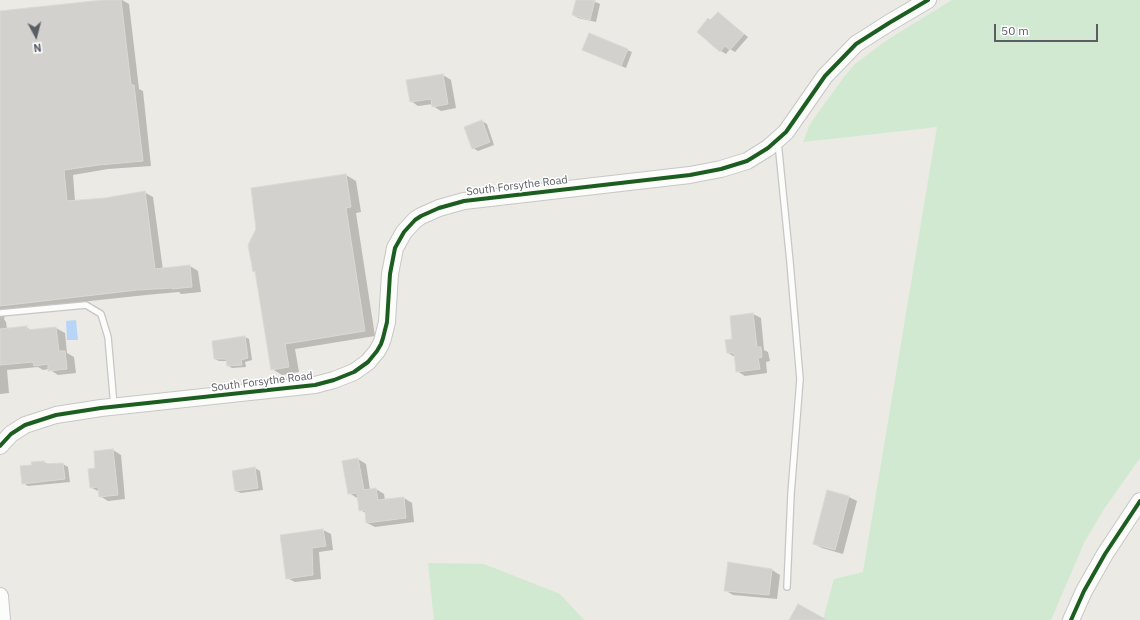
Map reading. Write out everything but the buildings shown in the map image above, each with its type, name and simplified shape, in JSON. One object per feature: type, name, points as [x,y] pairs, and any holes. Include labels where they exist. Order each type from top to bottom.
[{"type":"street","name":"South Forsythe Road","points":[[0,446],[17,430],[34,421],[75,412],[315,385],[334,380],[354,372],[362,367],[373,356],[383,338],[387,317],[393,255],[404,232],[415,220],[432,210],[464,201],[665,179],[714,171],[747,161],[758,156],[777,140],[793,123],[825,76],[856,44],[874,31],[928,0]]},
{"type":"street","points":[[1071,620],[1084,591],[1105,554],[1140,501]]},
{"type":"street","points":[[0,596],[2,620]]},
{"type":"lane","points":[[777,140],[790,262],[800,379],[791,494],[787,587]]},
{"type":"lane","points":[[0,313],[86,305],[102,314],[108,337],[115,407]]},
{"type":"green space","points":[[952,0],[1140,0],[1140,458],[1104,509],[1084,543],[1051,620],[823,620],[834,579],[863,572],[937,127],[803,142],[810,124],[855,64],[887,40]]},
{"type":"green space","points":[[428,563],[484,564],[560,594],[584,620],[434,620]]},
{"type":"water","points":[[76,320],[78,340],[67,340],[66,321]]},
{"type":"cycle path","points":[[0,446],[11,434],[25,425],[56,415],[101,408],[315,385],[334,380],[354,372],[368,362],[381,344],[387,322],[390,274],[395,248],[404,232],[421,216],[439,208],[464,201],[690,175],[721,169],[747,161],[768,148],[786,132],[825,76],[856,44],[928,0]]},
{"type":"cycle path","points":[[1071,620],[1084,591],[1105,554],[1140,501]]}]
